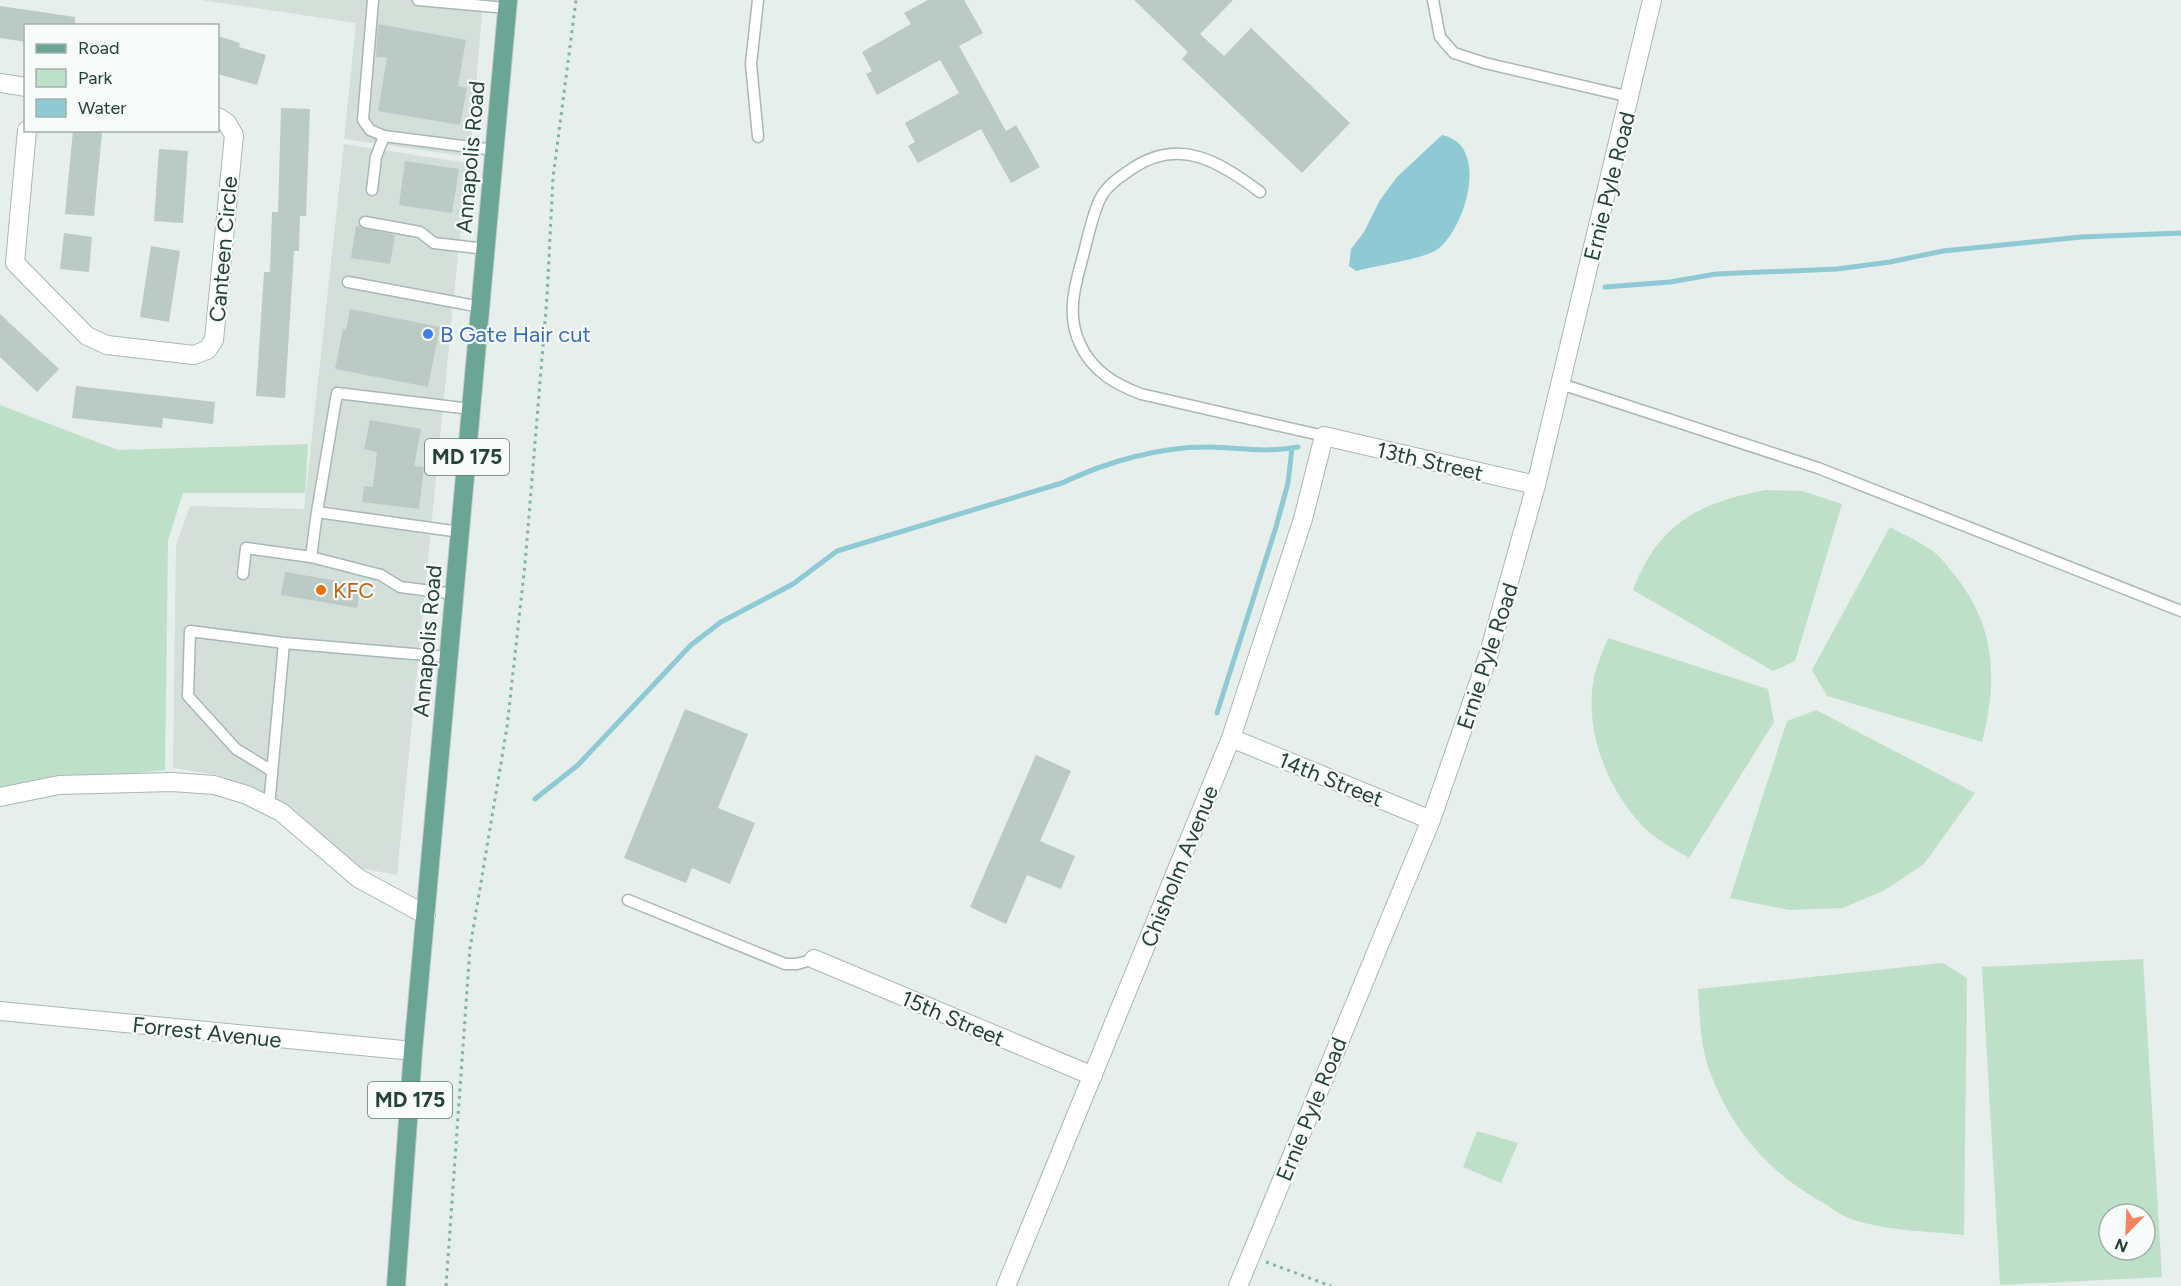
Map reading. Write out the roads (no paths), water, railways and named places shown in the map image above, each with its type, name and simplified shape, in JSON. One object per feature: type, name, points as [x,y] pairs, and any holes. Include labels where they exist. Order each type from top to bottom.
[{"type":"main road","name":"Annapolis Road","points":[[396,1286],[413,1052],[507,4]]},
{"type":"street","name":"Ernie Pyle Road","points":[[1238,1286],[1431,820],[1489,653],[1536,485],[1652,0]]},
{"type":"street","points":[[0,83],[24,87]]},
{"type":"street","name":"Canteen Circle","points":[[27,132],[15,263],[87,336],[107,345],[194,355],[207,350],[214,340],[234,135],[227,123],[219,118]]},
{"type":"street","name":"13th Street","points":[[1324,436],[1536,485]]},
{"type":"street","name":"Chisholm Avenue","points":[[1006,1286],[1231,738],[1290,562],[1324,436]]},
{"type":"street","name":"14th Street","points":[[1231,738],[1431,820]]},
{"type":"street","points":[[0,797],[59,785],[172,782],[214,785],[281,812],[358,878],[426,915]]},
{"type":"street","name":"15th Street","points":[[813,959],[1093,1076]]},
{"type":"street","name":"Forrest Avenue","points":[[0,1011],[413,1052]]},
{"type":"lane","points":[[373,0],[363,120],[370,130],[384,136],[494,150]]},
{"type":"lane","points":[[418,0],[507,4]]},
{"type":"lane","points":[[758,0],[751,64],[758,137]]},
{"type":"lane","points":[[1433,0],[1440,37],[1454,53],[1485,63],[1630,97]]},
{"type":"lane","points":[[372,190],[376,157],[384,136]]},
{"type":"lane","points":[[1260,192],[1221,164],[1196,156],[1173,153],[1147,159],[1123,174],[1109,185],[1100,199],[1092,223],[1075,285],[1073,327],[1090,362],[1117,385],[1141,394],[1324,436]]},
{"type":"lane","points":[[365,222],[420,232],[434,243],[486,249]]},
{"type":"lane","points":[[348,282],[481,307]]},
{"type":"lane","points":[[1561,384],[1818,468],[2181,611]]},
{"type":"lane","points":[[311,557],[337,393],[471,409]]},
{"type":"lane","points":[[317,512],[460,532]]},
{"type":"lane","points":[[243,573],[246,548],[311,557],[381,575],[400,587],[455,594]]},
{"type":"lane","points":[[272,771],[236,749],[188,696],[190,631],[284,643],[449,657]]},
{"type":"lane","points":[[268,806],[284,643]]},
{"type":"lane","points":[[628,900],[785,964],[797,964],[813,959]]},
{"type":"water","points":[[1442,135],[1457,142],[1466,155],[1469,172],[1468,192],[1454,229],[1444,243],[1433,252],[1356,271],[1349,266],[1351,249],[1364,232],[1380,200],[1397,177]]},
{"type":"waterway","points":[[1605,287],[1670,282],[1716,274],[1837,269],[1890,262],[1943,251],[2081,237],[2181,233]]},
{"type":"waterway","points":[[535,799],[578,765],[691,645],[721,622],[793,584],[837,551],[1062,483],[1097,468],[1153,452],[1191,447],[1264,450],[1298,447]]},
{"type":"waterway","points":[[1217,713],[1276,527],[1288,483],[1292,448]]},
{"type":"place","name":"B Gate Hair cut","points":[[428,334]]},
{"type":"place","name":"KFC","points":[[321,590]]}]
